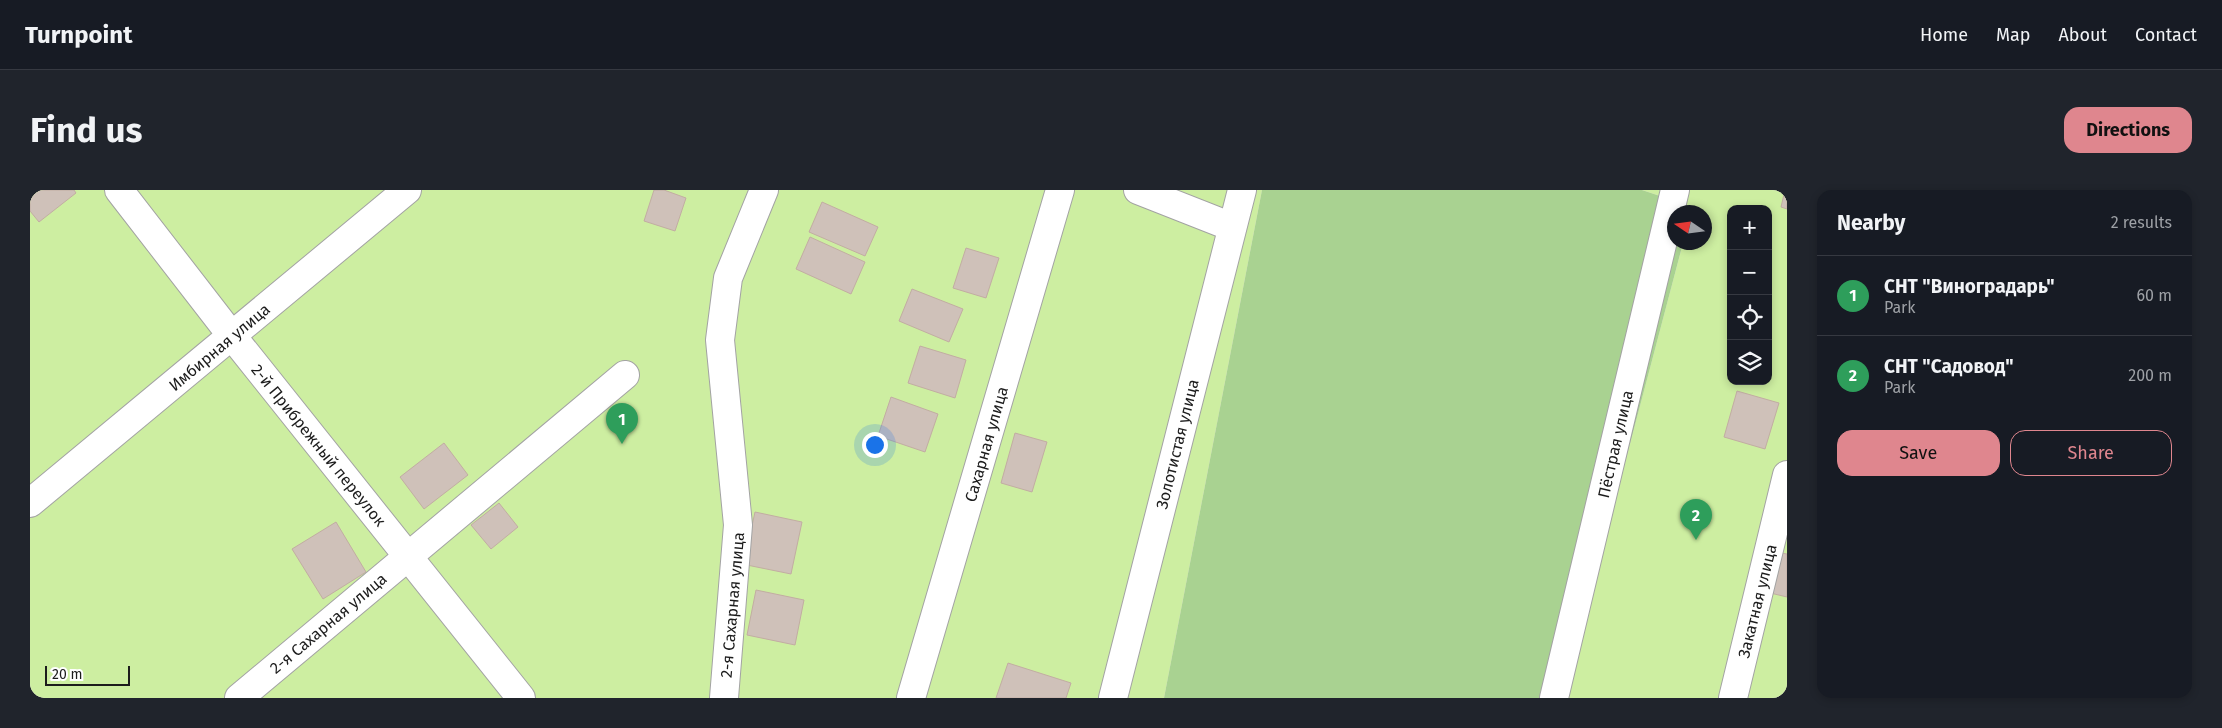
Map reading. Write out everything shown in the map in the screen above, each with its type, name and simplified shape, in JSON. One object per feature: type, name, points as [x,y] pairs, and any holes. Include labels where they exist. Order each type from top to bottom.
[{"type":"street","name":"2-й Прибрежный переулок","points":[[119,190],[232,336],[521,698]]},
{"type":"street","name":"Имбирная улица","points":[[30,503],[407,190]]},
{"type":"street","name":"2-я Сахарная улица","points":[[724,698],[738,525],[720,340],[728,278],[764,190]]},
{"type":"street","name":"Сахарная улица","points":[[911,698],[1060,190]]},
{"type":"street","points":[[1138,190],[1232,227]]},
{"type":"street","name":"Золотистая улица","points":[[1113,698],[1242,190]]},
{"type":"street","name":"Пёстрая улица","points":[[1554,698],[1675,190]]},
{"type":"street","name":"2-я Сахарная улица","points":[[239,698],[625,375]]},
{"type":"street","name":"Закатная улица","points":[[1733,698],[1787,474]]},
{"type":"green space","points":[[30,190],[1262,190],[1164,698],[30,698]]},
{"type":"green space","points":[[1262,190],[1642,190],[1687,205],[1667,205],[1667,250],[1681,250],[1563,698],[1164,698]]},
{"type":"green space","points":[[1642,190],[1787,190],[1787,698],[1563,698],[1681,250],[1712,250],[1712,205],[1687,205]]},
{"type":"building","points":[[30,190],[74,190],[76,193],[39,222],[30,211]]},
{"type":"building","points":[[654,190],[664,190],[686,198],[675,231],[644,221]]},
{"type":"building","points":[[1785,190],[1787,190],[1787,209],[1781,207]]},
{"type":"building","points":[[822,202],[878,227],[865,256],[809,232]]},
{"type":"building","points":[[810,237],[865,262],[851,294],[796,269]]},
{"type":"building","points":[[966,248],[999,258],[986,298],[953,288]]},
{"type":"building","points":[[912,289],[963,309],[949,342],[899,321]]},
{"type":"building","points":[[920,346],[966,360],[955,398],[908,383]]},
{"type":"building","points":[[1737,391],[1779,403],[1765,449],[1724,437]]},
{"type":"building","points":[[891,397],[938,414],[925,452],[878,436]]},
{"type":"building","points":[[1015,433],[1047,442],[1032,492],[1001,483]]},
{"type":"building","points":[[444,443],[468,475],[424,509],[400,477]]},
{"type":"building","points":[[499,503],[518,527],[491,549],[471,525]]},
{"type":"building","points":[[755,512],[802,522],[791,574],[737,563],[750,535]]},
{"type":"building","points":[[336,522],[366,572],[323,599],[292,549]]},
{"type":"building","points":[[1775,552],[1787,554],[1787,597],[1766,592]]},
{"type":"building","points":[[756,590],[804,600],[795,645],[747,635]]},
{"type":"building","points":[[1008,663],[1071,683],[1066,698],[996,698]]},
{"type":"place","name":"СНТ \"Виноградарь\"","points":[[622,444]]},
{"type":"place","name":"СНТ \"Садовод\"","points":[[1696,540]]}]
